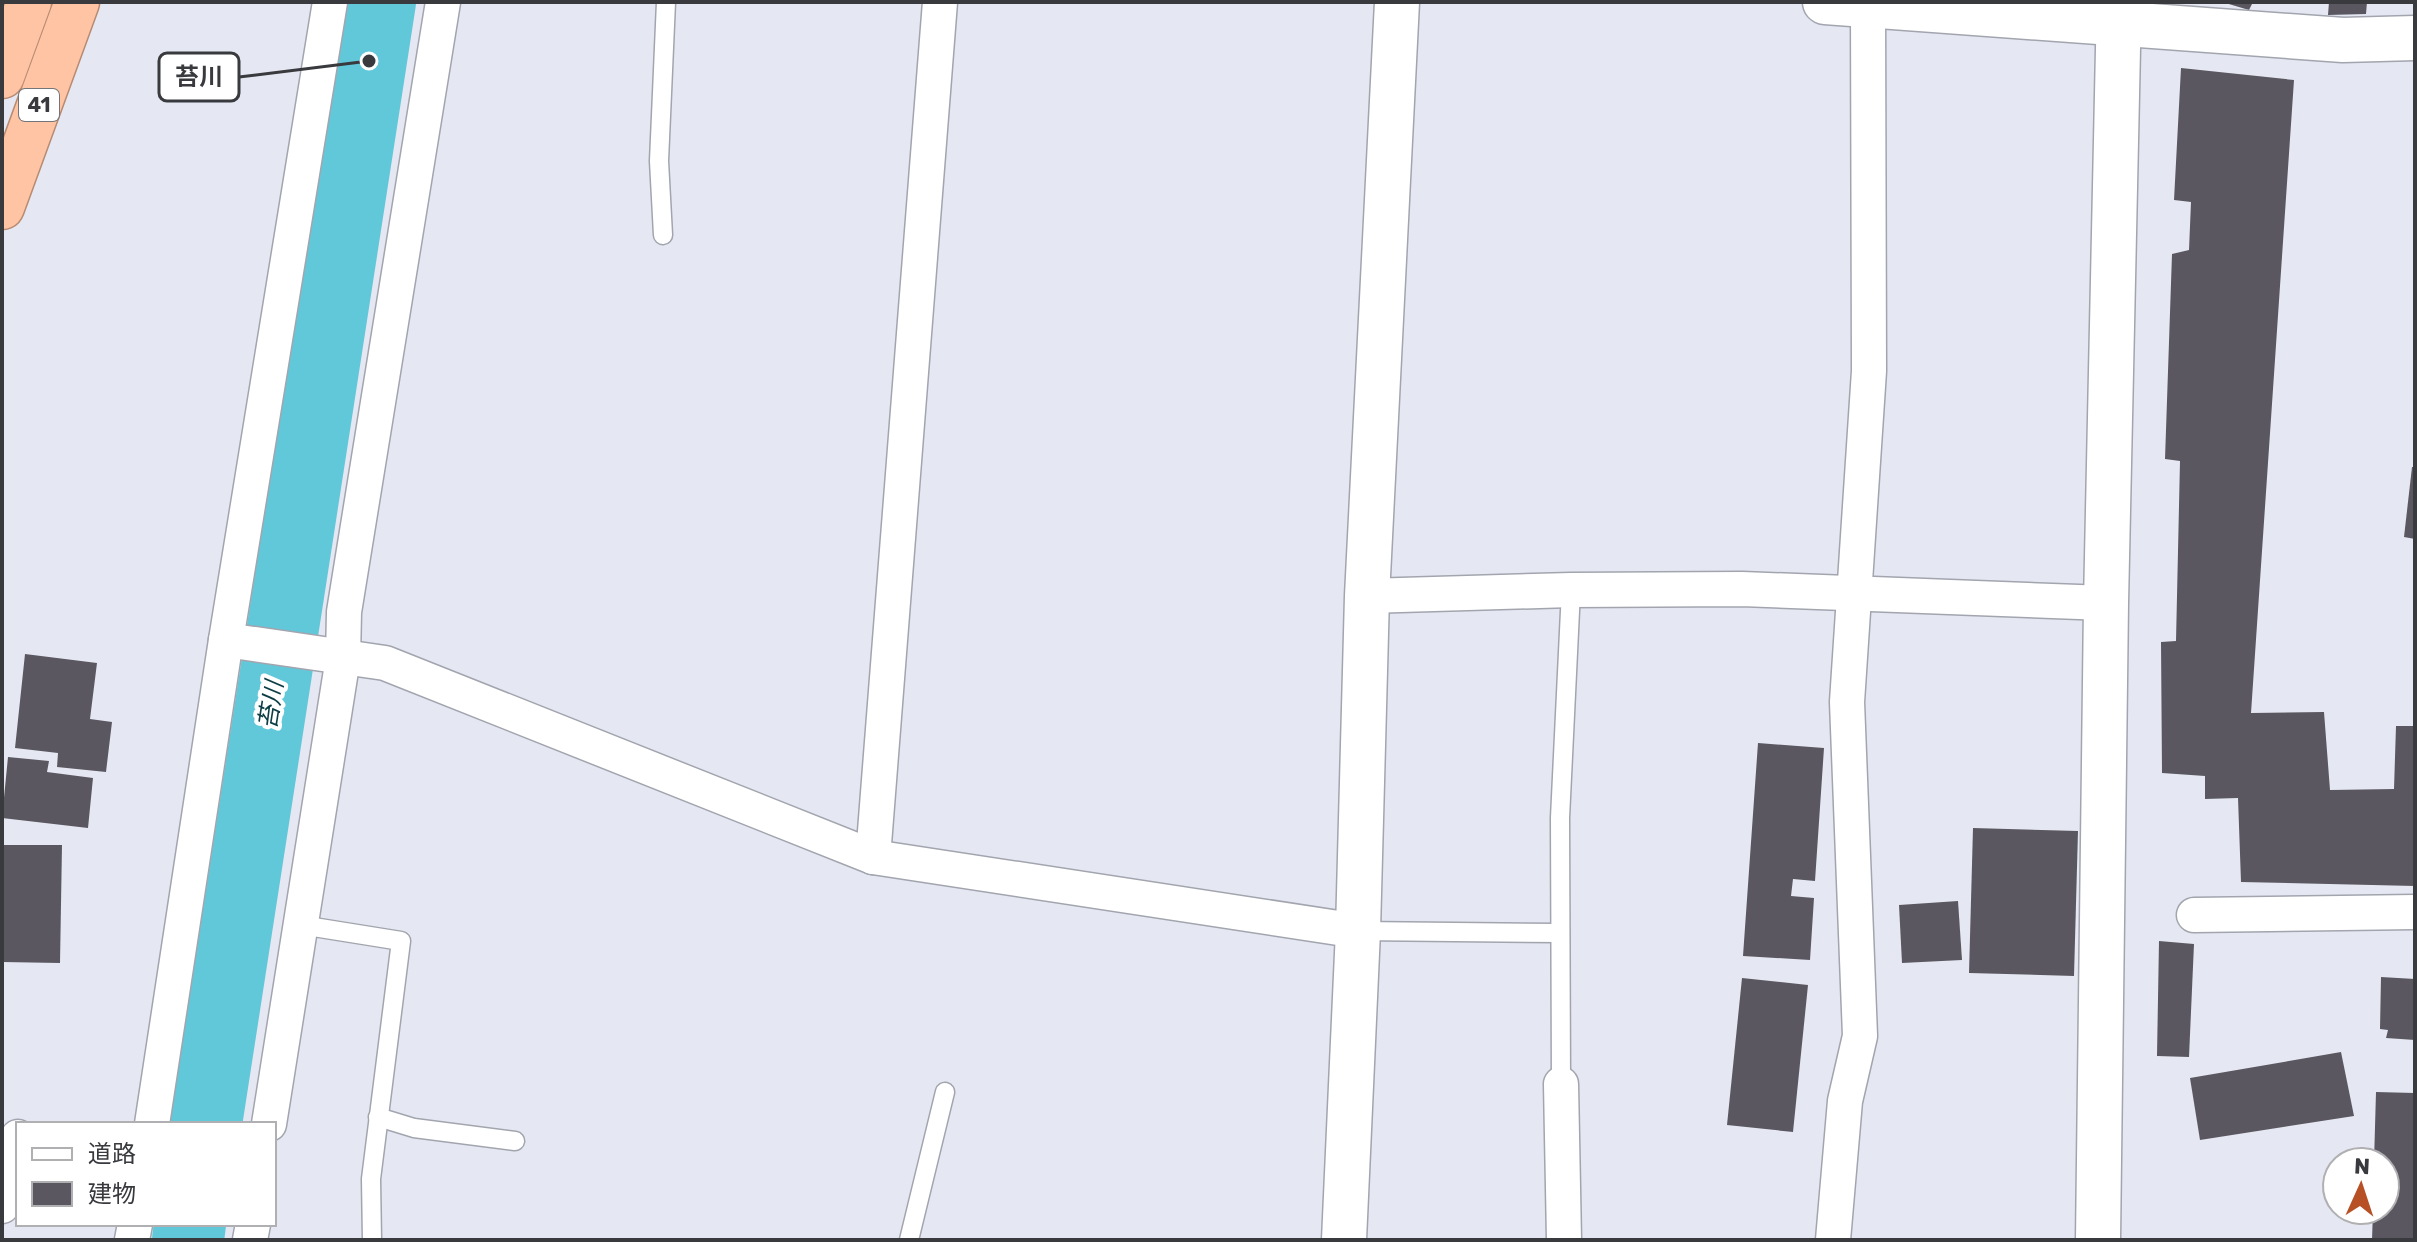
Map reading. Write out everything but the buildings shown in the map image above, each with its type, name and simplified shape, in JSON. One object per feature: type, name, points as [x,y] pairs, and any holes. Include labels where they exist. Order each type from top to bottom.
[{"type":"highway","name":"41","points":[[2,76],[29,2]]},
{"type":"highway","name":"41","points":[[2,207],[77,2]]},
{"type":"street","points":[[152,1122],[234,642],[330,2]]},
{"type":"street","points":[[269,1122],[301,925],[335,657],[443,2]]},
{"type":"street","points":[[873,857],[940,2]]},
{"type":"street","points":[[1344,1240],[1358,931],[1367,596],[1397,2]]},
{"type":"street","points":[[1825,2],[2119,13],[2343,40],[2415,38]]},
{"type":"street","points":[[1833,1240],[1845,1101],[1860,1036],[1847,702],[1869,371],[1868,5]]},
{"type":"street","points":[[2098,1240],[2106,603],[2119,13]]},
{"type":"street","points":[[1367,596],[1571,590],[1854,592],[2106,603]]},
{"type":"street","points":[[234,642],[385,663],[873,857],[1358,931]]},
{"type":"street","points":[[2194,915],[2415,912]]},
{"type":"street","points":[[1561,1084],[1564,1240]]},
{"type":"street","points":[[2,1206],[16,1146]]},
{"type":"lane","points":[[663,235],[659,161],[666,2]]},
{"type":"lane","points":[[1561,1084],[1560,818],[1571,590]]},
{"type":"lane","points":[[301,925],[401,941],[371,1179],[372,1240]]},
{"type":"lane","points":[[1358,931],[1559,933]]},
{"type":"lane","points":[[909,1240],[945,1092]]},
{"type":"lane","points":[[378,1117],[414,1128],[515,1141]]},
{"type":"waterway","name":"苔川","points":[[206,1122],[380,2]]},
{"type":"waterway","name":"苔川","points":[[188,1240],[190,1226]]},
{"type":"place","name":"苔川","points":[[369,61]]}]
